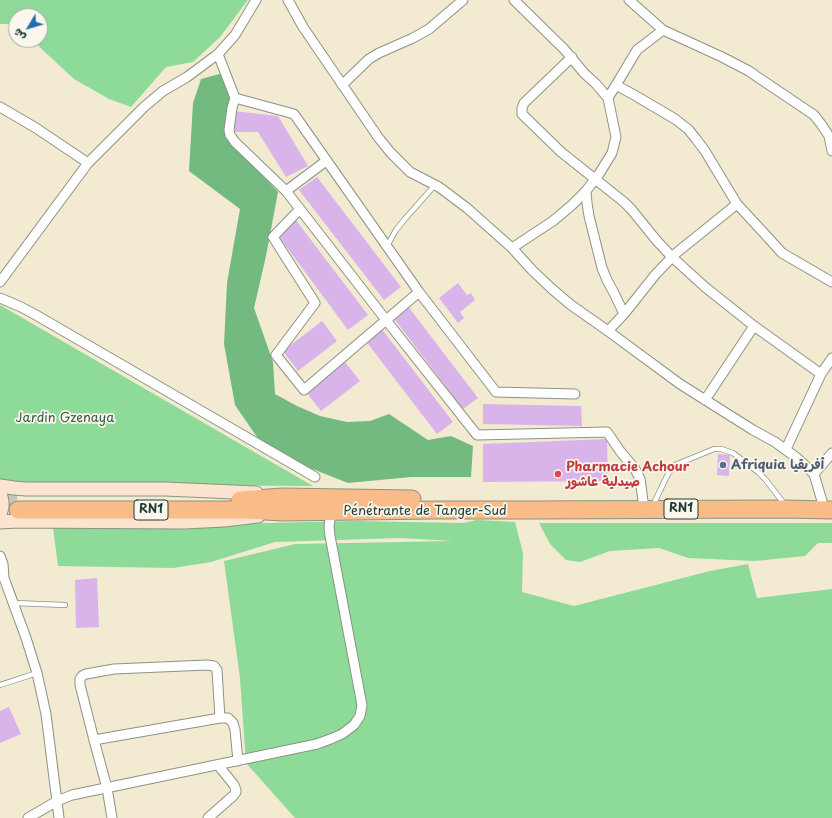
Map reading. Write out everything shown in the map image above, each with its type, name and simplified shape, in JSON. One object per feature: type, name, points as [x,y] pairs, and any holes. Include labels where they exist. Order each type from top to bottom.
[{"type":"highway","name":"Pénétrante de Tanger-Sud","points":[[18,505],[246,500],[331,512],[437,510],[481,505]]},
{"type":"highway","name":"Pénétrante de Tanger-Sud","points":[[529,505],[649,501],[782,501],[829,504]]},
{"type":"highway","name":"Pénétrante de Tanger-Sud","points":[[283,505],[529,505],[656,509],[829,504]]},
{"type":"street","points":[[0,282],[88,163],[158,95],[218,54],[235,35],[256,0]]},
{"type":"street","points":[[288,0],[302,27],[378,137],[390,152],[410,172],[435,185],[467,208],[512,248],[532,270],[571,305],[680,384],[786,449],[814,474],[829,504]]},
{"type":"street","points":[[342,85],[369,59],[429,29],[463,0]]},
{"type":"street","points":[[512,248],[553,221],[586,191],[596,179],[612,153],[616,137],[608,98],[584,73],[572,57],[514,0]]},
{"type":"street","points":[[629,0],[663,30],[749,70],[814,115],[829,136],[832,151]]},
{"type":"street","points":[[608,98],[637,50],[663,30]]},
{"type":"street","points":[[218,54],[235,98],[229,130],[230,135],[240,147],[286,191],[477,435],[606,432],[635,469],[649,501]]},
{"type":"street","points":[[572,57],[524,103],[521,111],[524,117],[561,152],[631,209],[672,257],[705,287],[754,326],[821,374]]},
{"type":"street","points":[[616,85],[675,119],[688,129],[705,151],[737,204],[782,253],[832,282]]},
{"type":"street","points":[[235,98],[294,114],[419,292],[496,392],[575,394]]},
{"type":"street","points":[[0,107],[42,132],[88,163]]},
{"type":"street","points":[[286,191],[326,161]]},
{"type":"street","points":[[586,191],[589,216],[602,268],[624,314]]},
{"type":"street","points":[[608,331],[672,257],[737,204]]},
{"type":"street","points":[[300,209],[273,237],[315,303],[276,355],[304,390],[419,292]]},
{"type":"street","points":[[0,298],[36,315],[315,476]]},
{"type":"street","points":[[705,400],[754,326]]},
{"type":"street","points":[[786,449],[821,374],[832,358]]},
{"type":"street","points":[[814,474],[832,453]]},
{"type":"street","points":[[0,486],[26,489],[191,490],[267,494],[283,505]]},
{"type":"street","points":[[0,494],[2,507],[0,515]]},
{"type":"street","points":[[0,522],[204,521],[244,518],[283,505]]},
{"type":"street","points":[[28,818],[57,801],[72,795],[325,742],[342,734],[354,725],[360,716],[361,699],[330,536],[329,527],[331,512]]},
{"type":"street","points":[[0,556],[3,564],[2,579],[13,603],[37,673],[46,714],[59,818]]},
{"type":"street","points":[[112,818],[108,788],[80,685],[80,679],[82,676],[114,669],[207,665],[214,666],[218,670],[220,718]]},
{"type":"street","points":[[94,740],[220,718],[228,718],[233,724],[235,730],[238,761]]},
{"type":"street","points":[[208,818],[234,796],[236,792],[234,785],[218,765]]},
{"type":"lane","points":[[387,246],[396,230],[435,185]]},
{"type":"lane","points":[[649,501],[674,465],[714,449],[720,449],[733,453],[758,472],[766,479],[782,501]]},
{"type":"lane","points":[[13,603],[65,605]]},
{"type":"lane","points":[[0,685],[37,673]]},
{"type":"green space","points":[[0,0],[248,0],[220,37],[193,62],[166,67],[131,107],[109,99],[74,79],[41,48],[48,48],[48,8],[8,8],[8,24],[0,24]]},
{"type":"green space","points":[[227,72],[230,99],[225,136],[278,192],[266,256],[254,308],[273,362],[275,394],[320,416],[347,422],[370,421],[389,414],[428,440],[451,436],[473,446],[471,477],[411,477],[348,483],[310,468],[270,456],[235,405],[224,344],[227,283],[240,209],[189,171],[193,103],[201,79]]},
{"type":"green space","name":"Jardin Gzenaya","points":[[0,305],[313,486],[8,484],[0,479]]},
{"type":"green space","points":[[477,520],[515,522],[523,553],[522,592],[574,606],[710,571],[748,564],[757,598],[832,589],[832,818],[295,818],[246,763],[240,678],[224,561],[295,544],[453,541],[400,538],[275,542],[211,562],[173,568],[58,566],[53,528],[354,521],[463,523]]},
{"type":"green space","points":[[539,523],[832,523],[832,543],[818,543],[805,556],[755,561],[688,558],[659,548],[610,551],[580,562],[566,560],[550,544]]},
{"type":"building","points":[[234,111],[278,116],[308,166],[286,177],[258,132],[235,132]]},
{"type":"building","points":[[317,177],[401,287],[384,300],[299,190]]},
{"type":"building","points":[[295,219],[368,315],[348,330],[277,234]]},
{"type":"building","points":[[458,283],[467,295],[471,293],[475,300],[460,312],[464,318],[458,323],[439,298]]},
{"type":"building","points":[[407,305],[478,398],[463,409],[392,316]]},
{"type":"building","points":[[322,321],[337,341],[298,371],[283,351]]},
{"type":"building","points":[[381,328],[453,422],[437,434],[365,340]]},
{"type":"building","points":[[345,362],[360,381],[321,411],[306,392]]},
{"type":"building","points":[[483,404],[581,406],[582,426],[483,424]]},
{"type":"building","points":[[607,439],[608,481],[483,482],[483,444]]},
{"type":"building","name":"Afriquia أفريقيا","points":[[718,454],[730,455],[729,476],[717,475]]},
{"type":"building","points":[[97,578],[99,627],[76,628],[75,580]]},
{"type":"building","points":[[9,707],[21,734],[0,743],[0,711]]},
{"type":"tunnel","points":[[0,499],[18,500]]},
{"type":"place","name":"Afriquia أفريقيا","points":[[723,465]]},
{"type":"place","name":"Pharmacie Achour صيدلية عاشور","points":[[558,474]]}]
